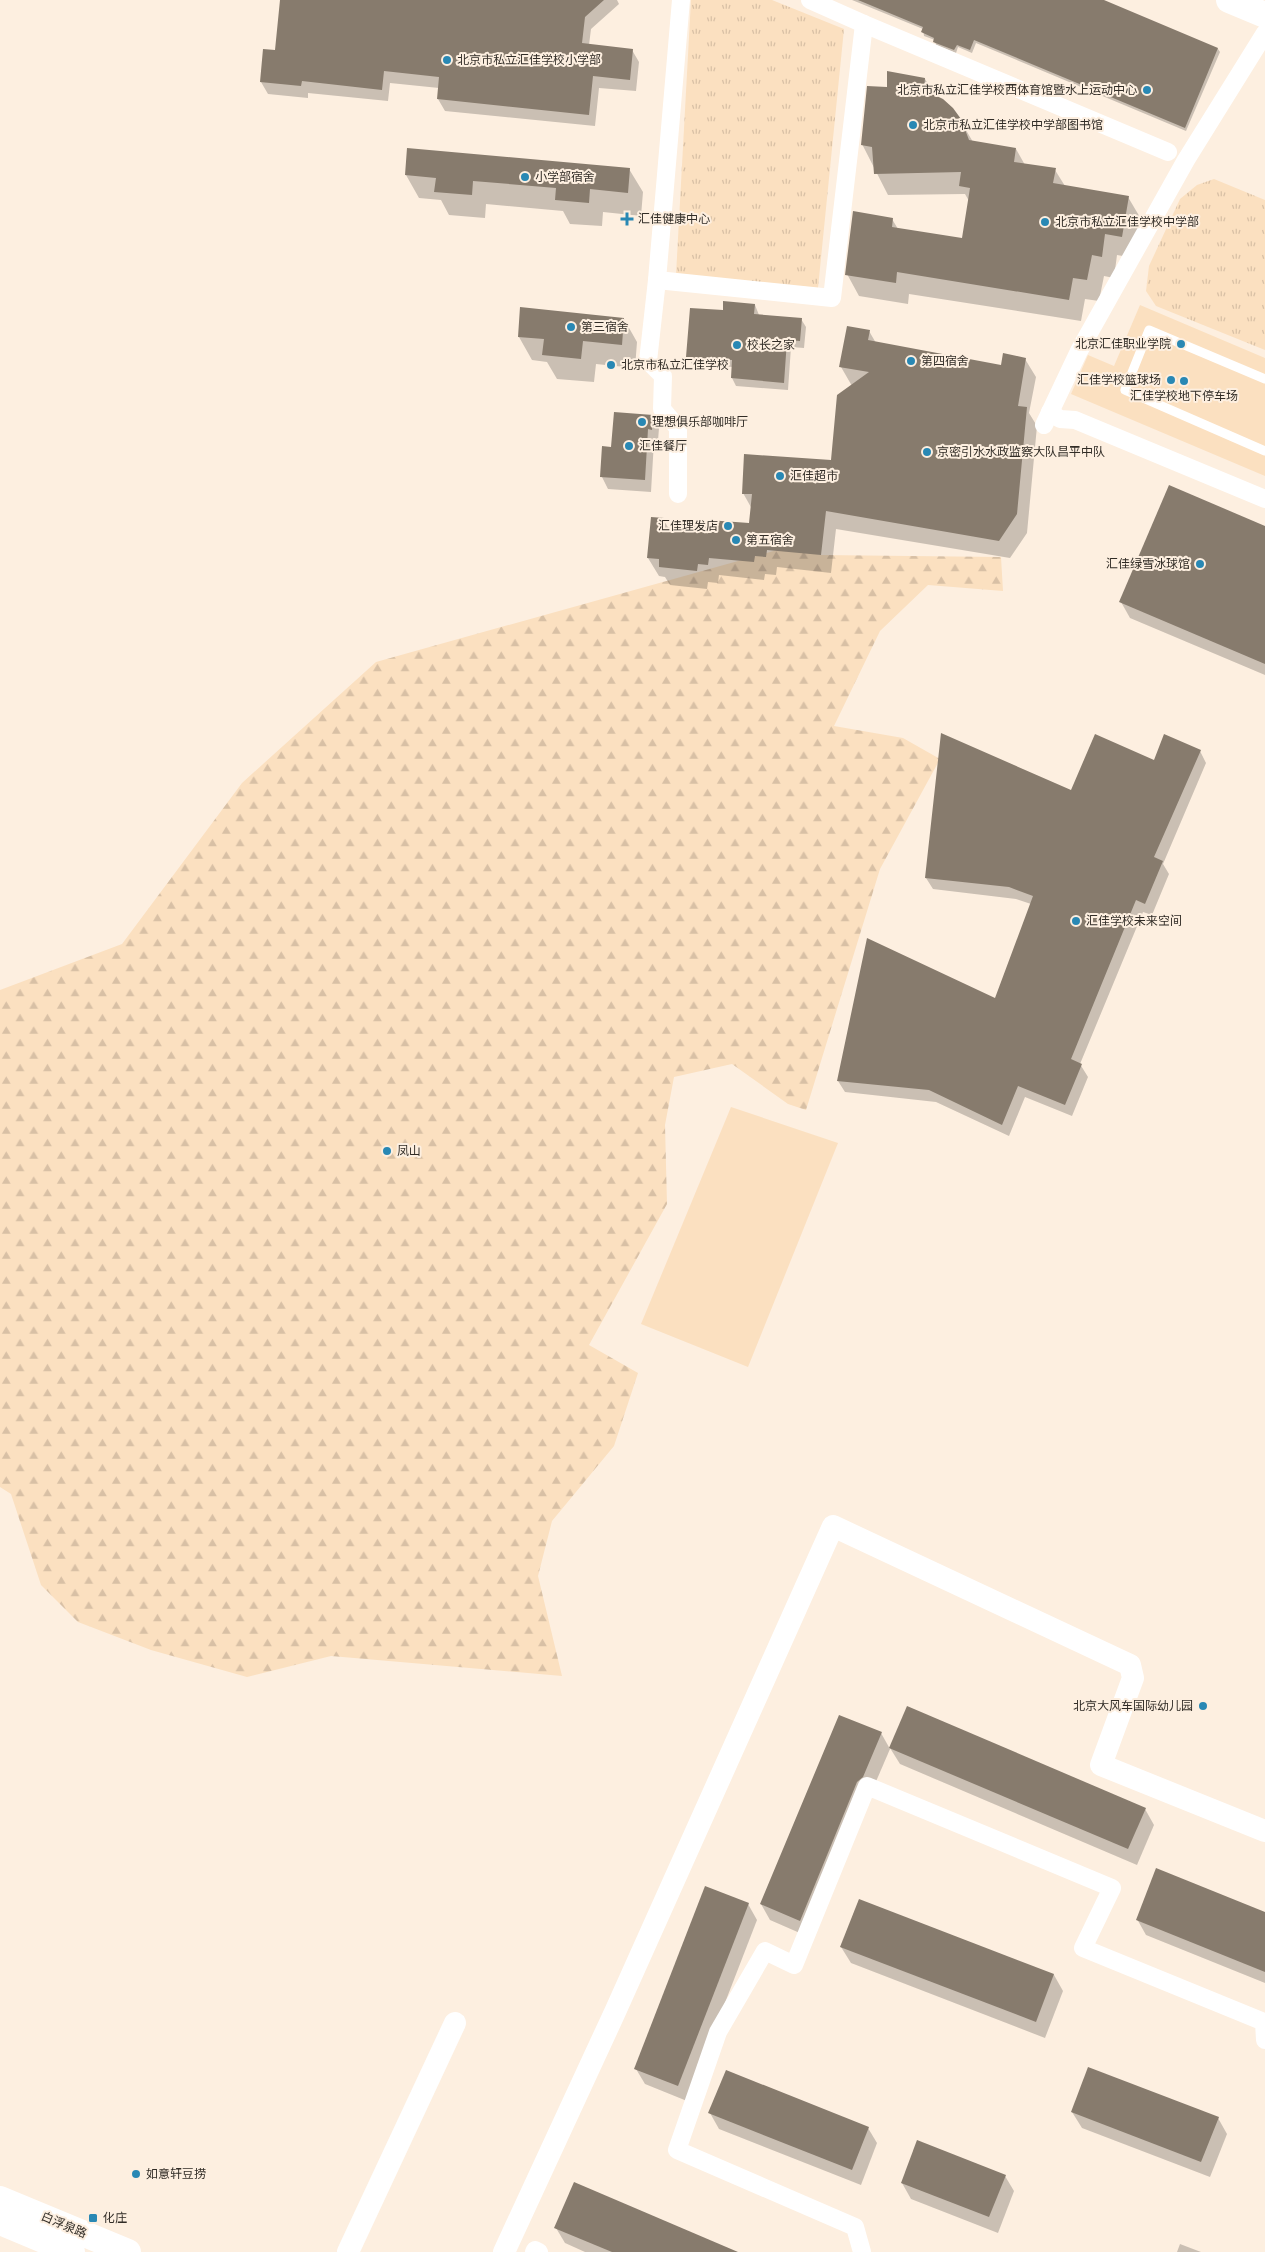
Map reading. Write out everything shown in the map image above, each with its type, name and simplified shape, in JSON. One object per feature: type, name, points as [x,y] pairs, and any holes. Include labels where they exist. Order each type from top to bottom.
[{"type":"main road","points":[[1229,0],[1265,15]]},
{"type":"main road","name":"白浮泉路","points":[[0,2199],[128,2252]]},
{"type":"main road","name":"白浮泉路","points":[[0,2222],[72,2252]]},
{"type":"street","points":[[678,494],[678,428],[662,409],[663,376],[648,361],[657,280],[681,0]]},
{"type":"street","points":[[810,0],[1168,152]]},
{"type":"street","points":[[657,280],[832,298],[864,24]]},
{"type":"street","points":[[1265,33],[1186,160],[1079,351],[1047,419],[1075,420],[1265,499]]},
{"type":"street","points":[[504,2252],[615,2012],[833,1526],[1130,1666],[1133,1678],[1101,1764],[1265,1831]]},
{"type":"street","points":[[862,2252],[855,2227],[677,2150],[718,2032],[765,1951],[794,1965],[867,1786],[1112,1888],[1083,1948],[1264,2022],[1265,2040]]},
{"type":"street","points":[[348,2252],[456,2023]]},
{"type":"street","points":[[534,2252],[535,2250],[539,2252]]},
{"type":"lane","points":[[1265,379],[1149,330],[1125,390],[1265,452]]},
{"type":"green space","points":[[691,0],[772,0],[844,29],[818,288],[676,275]]},
{"type":"green space","points":[[1214,179],[1265,200],[1265,350],[1156,306],[1146,291],[1149,266],[1180,199],[1197,185]]},
{"type":"green space","name":"汇佳学校篮球场","points":[[1140,305],[1265,358],[1265,476],[1071,394],[1088,355],[1114,366]]},
{"type":"green space","points":[[788,547],[821,555],[1001,557],[1003,591],[928,585],[880,631],[834,726],[903,738],[940,759],[880,869],[806,1110],[788,1104],[732,1064],[674,1077],[665,1125],[667,1204],[589,1345],[638,1373],[614,1446],[552,1521],[538,1576],[562,1676],[331,1656],[247,1677],[151,1650],[78,1622],[41,1585],[11,1494],[0,1487],[0,990],[122,944],[242,783],[376,662]]},
{"type":"green space","points":[[731,1107],[838,1143],[748,1367],[641,1324]]},
{"type":"building","name":"北京市私立汇佳学校小学部","points":[[280,0],[604,0],[585,17],[582,43],[633,49],[630,80],[593,76],[589,115],[437,99],[439,77],[384,71],[382,90],[302,81],[301,86],[260,82],[263,49],[275,50]]},
{"type":"building","name":"北京市私立汇佳学校西体育馆暨水上运动中心","points":[[858,0],[1104,0],[1218,48],[1185,128],[974,40],[970,50],[957,45],[954,50],[933,42],[934,38],[921,32],[923,27]]},
{"type":"building","name":"北京市私立汇佳学校中学部","points":[[887,71],[925,78],[924,90],[943,99],[953,108],[961,119],[969,140],[1016,148],[1014,162],[1056,168],[1053,183],[1129,196],[1122,237],[1105,234],[1102,257],[1092,255],[1087,280],[1073,278],[1069,300],[897,272],[896,283],[845,275],[853,211],[893,218],[892,227],[962,238],[970,188],[959,186],[961,172],[874,174],[872,147],[861,145],[867,86],[887,87]]},
{"type":"building","name":"小学部宿舍","points":[[407,148],[630,168],[628,193],[590,189],[589,203],[555,200],[556,188],[473,181],[472,195],[434,192],[436,178],[405,175]]},
{"type":"building","name":"校长之家","points":[[723,301],[755,304],[754,314],[802,318],[800,341],[787,340],[784,383],[731,378],[732,360],[686,357],[690,308],[723,310]]},
{"type":"building","name":"第三宿舍","points":[[520,307],[624,318],[622,345],[583,341],[581,359],[542,355],[544,339],[518,337]]},
{"type":"building","points":[[847,326],[870,330],[868,340],[1001,365],[1003,353],[1026,358],[1018,406],[1027,407],[1017,514],[999,541],[826,511],[821,555],[767,550],[766,557],[755,556],[754,562],[709,558],[708,565],[698,564],[697,571],[659,567],[659,559],[647,558],[651,517],[664,518],[663,527],[692,530],[693,521],[708,522],[708,520],[749,523],[752,494],[742,494],[744,454],[831,460],[837,395],[869,372],[839,367]]},
{"type":"building","name":"汇佳餐厅","points":[[614,412],[653,415],[652,430],[648,429],[645,480],[600,477],[602,446],[611,447]]},
{"type":"building","name":"汇佳绿雪冰球馆","points":[[1169,485],[1265,526],[1265,664],[1119,602]]},
{"type":"building","name":"汇佳学校未来空间","points":[[941,733],[1071,790],[1095,734],[1154,760],[1164,734],[1201,750],[1154,857],[1163,861],[1145,904],[1136,900],[1071,1059],[1082,1064],[1065,1105],[1018,1086],[1002,1125],[929,1090],[837,1081],[867,938],[995,998],[1033,896],[1009,887],[925,878]]},
{"type":"building","points":[[907,1706],[1146,1808],[1128,1849],[889,1748]]},
{"type":"building","points":[[839,1715],[882,1732],[863,1777],[857,1782],[800,1921],[760,1904]]},
{"type":"building","points":[[1156,1868],[1265,1912],[1265,1972],[1136,1920]]},
{"type":"building","points":[[705,1886],[749,1903],[678,2086],[634,2069]]},
{"type":"building","points":[[859,1899],[1054,1974],[1036,2022],[840,1947]]},
{"type":"building","points":[[1088,2067],[1219,2117],[1201,2162],[1071,2112]]},
{"type":"building","points":[[726,2070],[869,2127],[852,2170],[708,2113]]},
{"type":"building","points":[[917,2140],[1006,2175],[989,2217],[901,2183]]},
{"type":"building","points":[[574,2182],[738,2252],[612,2252],[554,2228]]},
{"type":"place","name":"北京市私立汇佳学校小学部","points":[[447,60]]},
{"type":"place","name":"北京市私立汇佳学校西体育馆暨水上运动中心","points":[[1147,90]]},
{"type":"place","name":"北京市私立汇佳学校中学部图书馆","points":[[913,125]]},
{"type":"place","name":"小学部宿舍","points":[[525,177]]},
{"type":"place","name":"汇佳健康中心","points":[[627,219]]},
{"type":"place","name":"北京市私立汇佳学校中学部","points":[[1045,222]]},
{"type":"place","name":"第三宿舍","points":[[571,327]]},
{"type":"place","name":"北京汇佳职业学院","points":[[1181,344]]},
{"type":"place","name":"校长之家","points":[[737,345]]},
{"type":"place","name":"第四宿舍","points":[[911,361]]},
{"type":"place","name":"北京市私立汇佳学校","points":[[611,365]]},
{"type":"place","name":"汇佳学校篮球场","points":[[1171,380]]},
{"type":"place","name":"汇佳学校地下停车场","points":[[1184,381]]},
{"type":"place","name":"理想俱乐部咖啡厅","points":[[642,422]]},
{"type":"place","name":"汇佳餐厅","points":[[629,446]]},
{"type":"place","name":"京密引水水政监察大队昌平中队","points":[[927,452]]},
{"type":"place","name":"汇佳超市","points":[[780,476]]},
{"type":"place","name":"汇佳理发店","points":[[728,526]]},
{"type":"place","name":"第五宿舍","points":[[736,540]]},
{"type":"place","name":"汇佳绿雪冰球馆","points":[[1200,564]]},
{"type":"place","name":"汇佳学校未来空间","points":[[1076,921]]},
{"type":"place","name":"凤山","points":[[387,1151]]},
{"type":"place","name":"北京大风车国际幼儿园","points":[[1203,1706]]},
{"type":"place","name":"如意轩豆捞","points":[[136,2174]]},
{"type":"place","name":"化庄","points":[[93,2218]]}]
